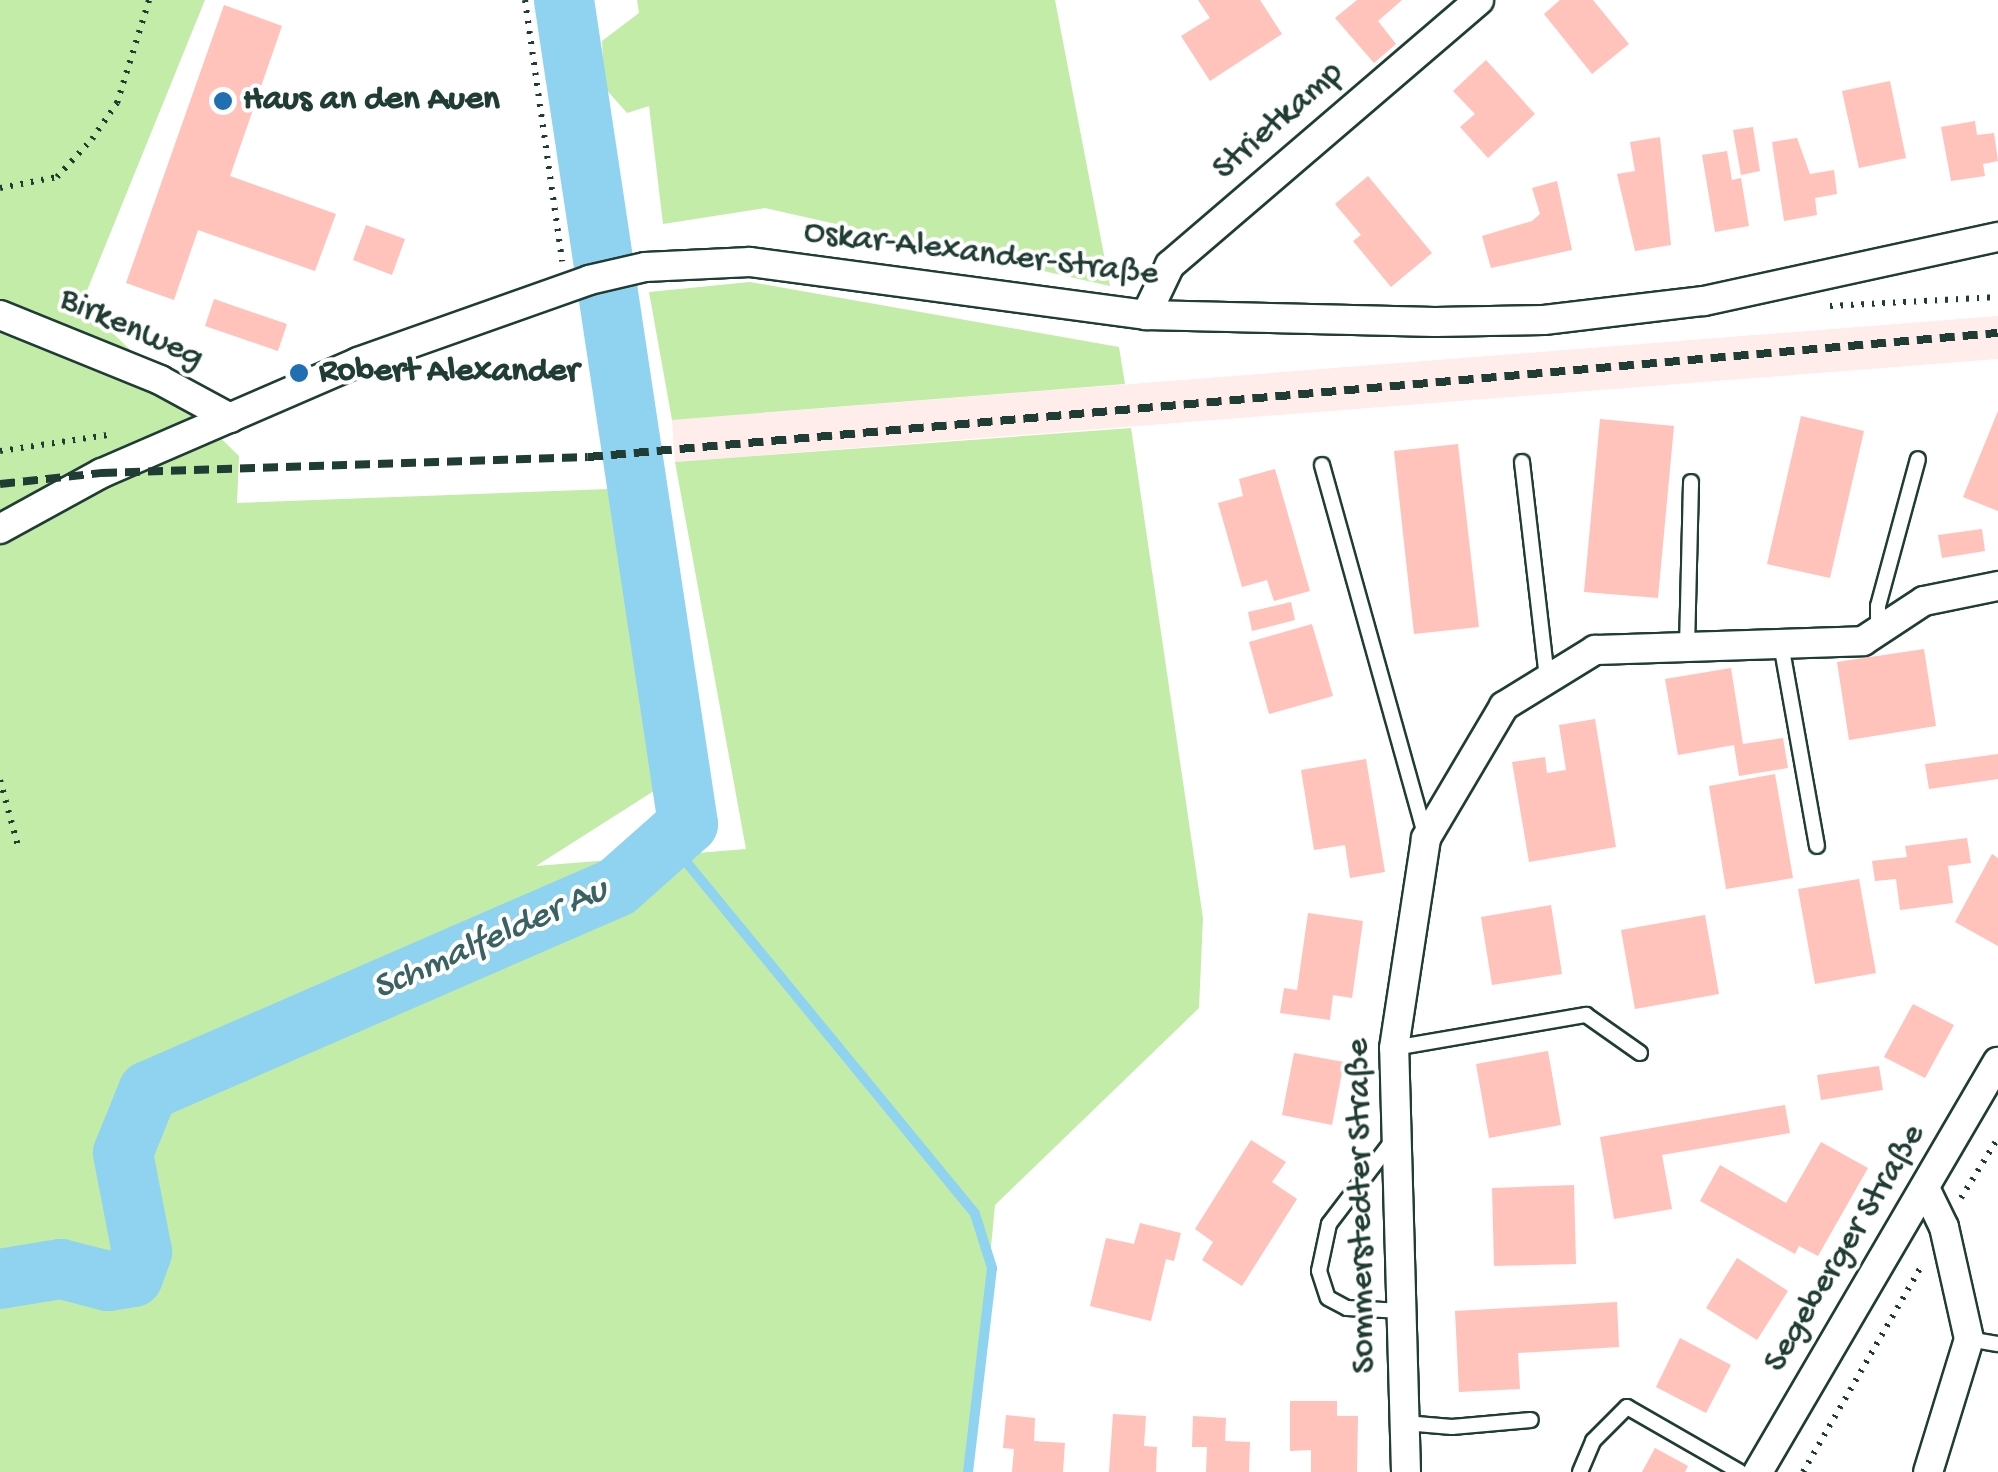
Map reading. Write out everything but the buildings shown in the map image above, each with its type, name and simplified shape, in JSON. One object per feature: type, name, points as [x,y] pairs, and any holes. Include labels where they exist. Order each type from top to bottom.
[{"type":"street","name":"Strietkamp","points":[[1146,315],[1170,266],[1480,0]]},
{"type":"street","name":"Oskar-Alexander-Straße","points":[[0,529],[102,474],[358,362],[589,280],[644,267],[750,262],[1146,315],[1275,322],[1544,320],[1704,301],[1998,237]]},
{"type":"street","name":"Birkenweg","points":[[0,315],[160,380],[230,418]]},
{"type":"street","name":"Sommerstedter Straße","points":[[1406,1472],[1394,1048],[1426,838],[1504,706],[1594,650],[1864,641],[1924,600],[1998,586]]},
{"type":"street","name":"Segeberger Straße","points":[[1758,1472],[1998,1062]]},
{"type":"street","points":[[1926,1190],[1944,1227],[1968,1339],[1928,1472]]},
{"type":"lane","points":[[1878,631],[1878,606],[1918,459]]},
{"type":"lane","points":[[1522,462],[1547,680]]},
{"type":"lane","points":[[1322,465],[1426,838]]},
{"type":"lane","points":[[1687,647],[1692,482]]},
{"type":"lane","points":[[1782,644],[1818,846]]},
{"type":"lane","points":[[1394,1048],[1586,1015],[1640,1053]]},
{"type":"lane","points":[[1397,1135],[1329,1224],[1318,1271],[1328,1298],[1348,1308],[1402,1311]]},
{"type":"lane","points":[[1968,1339],[1998,1344]]},
{"type":"lane","points":[[1580,1472],[1593,1441],[1627,1406],[1740,1472]]},
{"type":"lane","points":[[1405,1423],[1452,1427],[1531,1420]]},
{"type":"path","points":[[0,188],[58,177],[92,139],[117,104],[149,0]]},
{"type":"path","points":[[525,0],[562,262]]},
{"type":"path","points":[[0,780],[18,846]]},
{"type":"path","points":[[1803,1472],[1998,1138]]},
{"type":"shaded area","points":[[1998,316],[1998,359],[675,462],[672,420]]},
{"type":"green space","points":[[0,0],[205,0],[82,303],[239,456],[237,503],[608,489],[657,789],[536,866],[746,849],[675,462],[1131,428],[1203,918],[1199,1008],[995,1205],[970,1472],[0,1472]]},
{"type":"green space","points":[[637,0],[1055,0],[1110,286],[765,208],[663,224],[649,106],[627,113],[604,87],[602,41],[639,13]]},
{"type":"green space","points":[[750,282],[1119,347],[1125,384],[672,420],[649,292]]},
{"type":"waterway","name":"Schmalfelder Au","points":[[0,1279],[61,1269],[108,1281],[133,1277],[142,1252],[123,1153],[148,1091],[617,887],[688,824],[564,0]]},
{"type":"waterway","points":[[669,841],[975,1214],[992,1268],[968,1472]]},
{"type":"railway","points":[[0,484],[102,473],[588,457],[1998,333]]},
{"type":"place","name":"Haus an den Auen","points":[[223,101]]},
{"type":"place","name":"Robert Alexander","points":[[299,373]]}]
